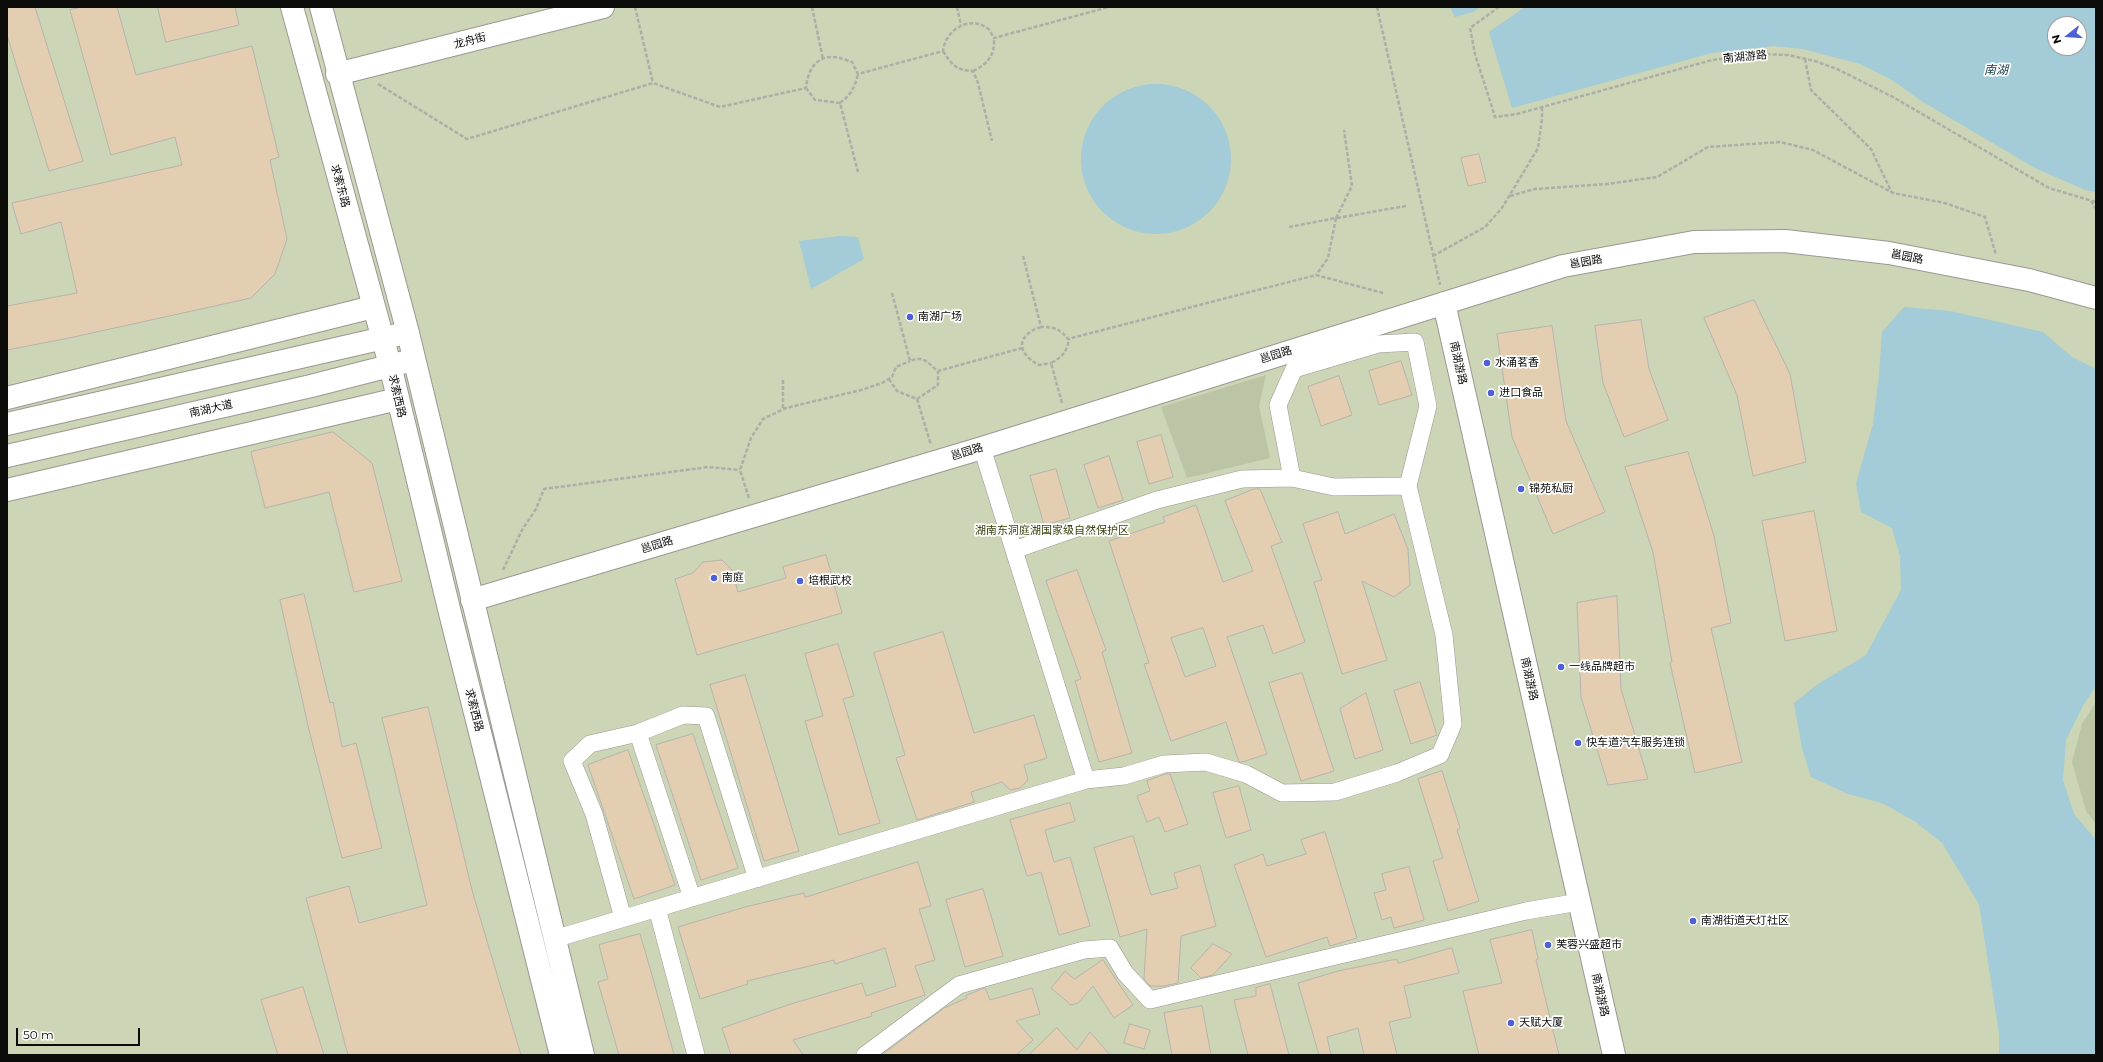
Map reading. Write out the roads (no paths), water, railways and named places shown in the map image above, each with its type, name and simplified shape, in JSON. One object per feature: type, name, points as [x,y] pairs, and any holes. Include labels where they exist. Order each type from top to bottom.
[{"type":"main road","name":"求索东路","points":[[292,7],[390,365]]},
{"type":"main road","points":[[321,7],[346,72],[414,360],[482,597],[554,939],[583,1055]]},
{"type":"main road","name":"龙舟街","points":[[346,72],[603,7]]},
{"type":"main road","name":"邕园路","points":[[482,597],[982,448],[1564,266],[1694,242],[1785,241],[1889,253],[2002,275],[2096,298]]},
{"type":"main road","name":"南湖游路","points":[[1444,303],[1614,1055]]},
{"type":"main road","points":[[7,398],[373,307]]},
{"type":"main road","points":[[7,424],[408,333]]},
{"type":"main road","name":"南湖大道","points":[[7,456],[311,386],[414,360]]},
{"type":"main road","name":"求索西路","points":[[390,365],[560,1055]]},
{"type":"main road","points":[[7,490],[398,399]]},
{"type":"street","points":[[554,939],[1086,780],[1124,776],[1164,764],[1206,762],[1246,774],[1282,793],[1335,792],[1397,773],[1440,756],[1454,724],[1444,635],[1408,486],[1428,406],[1415,342],[1378,344],[1294,369],[1278,405],[1292,478]]},
{"type":"street","points":[[982,448],[1086,780]]},
{"type":"street","points":[[1014,550],[1157,500],[1242,478],[1292,478],[1334,487],[1408,486]]},
{"type":"street","points":[[623,918],[594,814],[572,761],[590,744],[638,733],[684,714],[706,716],[757,879]]},
{"type":"street","points":[[638,733],[692,898]]},
{"type":"street","points":[[865,1055],[959,985],[1084,950],[1110,948],[1125,973],[1150,1000],[1526,911],[1579,902]]},
{"type":"street","points":[[657,908],[696,1055]]},
{"type":"water","points":[[1450,7],[1481,7],[1473,12],[1455,17]]},
{"type":"water","name":"南湖","points":[[1525,7],[2096,7],[2096,192],[2085,190],[2035,168],[1923,102],[1892,80],[1860,64],[1803,49],[1774,46],[1712,53],[1512,108],[1489,32]]},
{"type":"water","points":[[1149,84],[1163,84],[1178,87],[1191,93],[1204,101],[1214,111],[1228,137],[1231,159],[1228,181],[1225,188],[1214,207],[1204,217],[1178,231],[1163,234],[1149,234],[1134,231],[1121,225],[1108,217],[1098,207],[1084,181],[1081,166],[1081,152],[1084,137],[1090,124],[1098,111],[1108,101],[1134,87]]},
{"type":"water","points":[[840,236],[858,237],[864,259],[811,289],[799,241]]},
{"type":"water","points":[[1904,307],[1950,311],[2043,332],[2072,357],[2096,369],[2096,686],[2084,704],[2066,740],[2063,780],[2074,814],[2096,840],[2096,1055],[1999,1055],[1999,1033],[1979,904],[1942,843],[1916,822],[1882,803],[1848,794],[1811,777],[1802,748],[1794,703],[1818,684],[1866,655],[1901,590],[1900,556],[1892,528],[1861,512],[1856,483],[1873,424],[1879,376],[1882,332]]},
{"type":"place","name":"南湖广场","points":[[910,317]]},
{"type":"place","name":"水涌茗香","points":[[1487,363]]},
{"type":"place","name":"进口食品","points":[[1491,393]]},
{"type":"place","name":"锦苑私厨","points":[[1521,489]]},
{"type":"place","name":"南庭","points":[[714,578]]},
{"type":"place","name":"培根武校","points":[[800,581]]},
{"type":"place","name":"一线品牌超市","points":[[1561,667]]},
{"type":"place","name":"快车道汽车服务连锁","points":[[1578,743]]},
{"type":"place","name":"南湖街道天灯社区","points":[[1693,921]]},
{"type":"place","name":"芙蓉兴盛超市","points":[[1548,945]]},
{"type":"place","name":"天赋大厦","points":[[1511,1023]]},
{"type":"park label","name":"湖南东洞庭湖国家级自然保护区","points":[[1052,531]]}]
